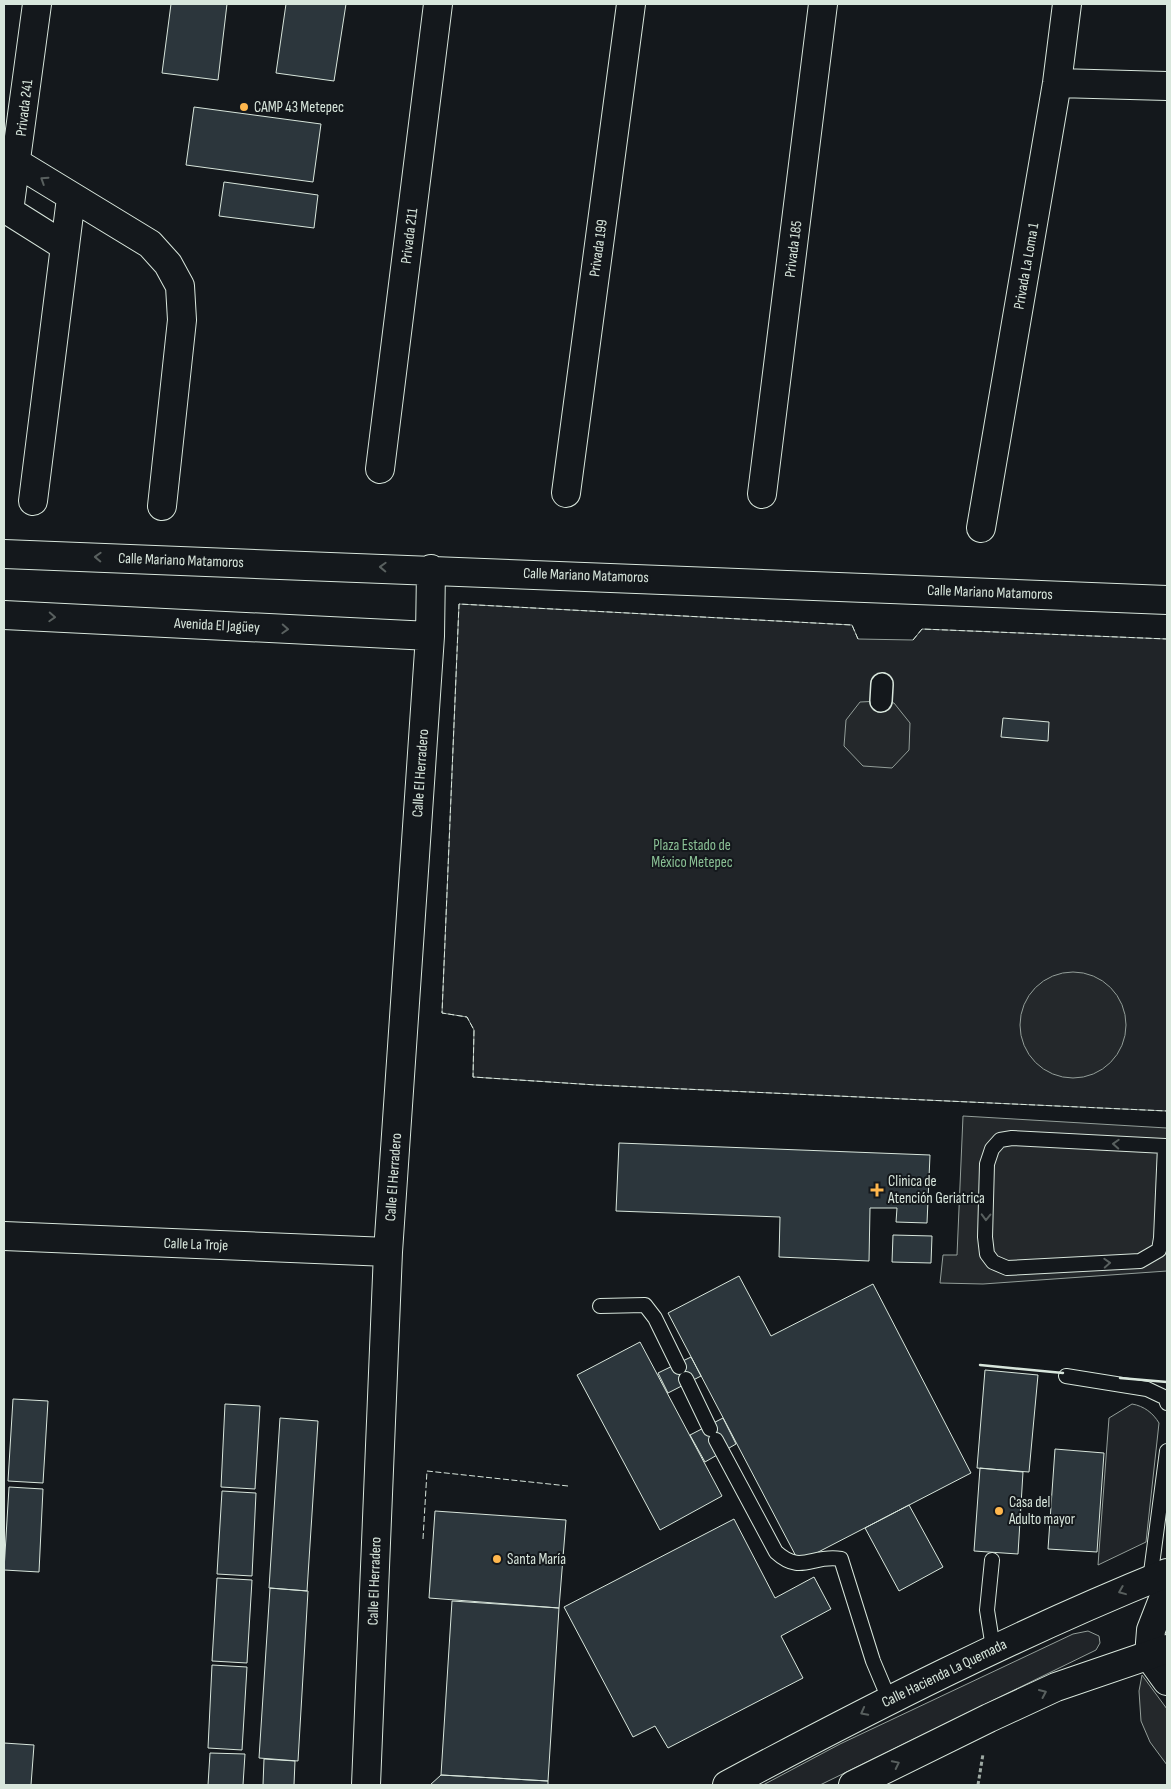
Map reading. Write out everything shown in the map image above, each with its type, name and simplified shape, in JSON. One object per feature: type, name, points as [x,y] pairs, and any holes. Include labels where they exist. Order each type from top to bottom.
[{"type":"street","name":"Privada 241","points":[[6,211],[17,163],[37,4]]},
{"type":"street","name":"Privada 211","points":[[380,469],[438,4]]},
{"type":"street","name":"Privada 199","points":[[566,493],[631,4]]},
{"type":"street","name":"Privada 185","points":[[762,494],[823,4]]},
{"type":"street","name":"Privada La Loma 1","points":[[982,528],[1057,83],[1068,4]]},
{"type":"street","points":[[1057,83],[1167,86]]},
{"type":"street","points":[[17,163],[71,198],[150,244],[168,264],[180,286],[182,320],[162,506]]},
{"type":"street","points":[[33,501],[63,245],[71,198]]},
{"type":"street","points":[[6,211],[63,245]]},
{"type":"street","name":"Calle Mariano Matamoros","points":[[4,554],[432,569],[1167,600]]},
{"type":"street","name":"Calle El Herradero","points":[[366,1785],[388,1252],[430,636],[432,569]]},
{"type":"street","name":"Avenida El Jagüey","points":[[4,615],[430,636]]},
{"type":"street","name":"Calle La Troje","points":[[4,1236],[388,1252]]},
{"type":"street","points":[[1161,1581],[1151,1630],[1167,1681]]},
{"type":"street","name":"Calle Hacienda La Quemada","points":[[727,1785],[889,1699],[993,1648],[1124,1589],[1161,1581]]},
{"type":"street","points":[[853,1785],[1056,1687],[1158,1652]]},
{"type":"lane","points":[[1012,1138],[1166,1146],[1161,1238],[1159,1250],[1151,1256],[1140,1261],[1006,1268],[993,1262],[987,1254],[985,1237],[987,1164],[992,1149],[1000,1140],[1012,1138]]},
{"type":"lane","points":[[600,1306],[645,1305],[776,1552],[785,1560],[798,1564],[827,1556],[841,1559],[873,1661],[889,1699]]},
{"type":"lane","points":[[1066,1376],[1147,1389],[1166,1398],[1167,1403]]},
{"type":"lane","points":[[1161,1581],[1167,1451]]},
{"type":"lane","points":[[992,1560],[987,1610],[993,1648]]},
{"type":"green space","name":"Plaza Estado de México Metepec","points":[[459,604],[852,625],[858,639],[913,640],[922,629],[1167,639],[1167,1111],[596,1085],[473,1077],[474,1030],[467,1017],[442,1013]]},
{"type":"green space","points":[[1132,1404],[1148,1410],[1159,1423],[1146,1542],[1098,1565],[1109,1418]]},
{"type":"green space","points":[[1088,1631],[1099,1636],[1100,1643],[1096,1650],[820,1785],[763,1785],[840,1744],[1073,1634]]},
{"type":"shaded area","points":[[881,701],[894,703],[910,723],[909,750],[892,768],[863,766],[844,746],[846,720],[860,702]]},
{"type":"shaded area","points":[[1073,972],[1093,976],[1111,987],[1122,1005],[1126,1025],[1122,1045],[1111,1063],[1093,1074],[1073,1078],[1053,1074],[1035,1063],[1024,1045],[1020,1025],[1024,1005],[1035,987],[1053,976]]},
{"type":"shaded area","points":[[963,1116],[1167,1128],[1167,1271],[983,1284],[940,1283],[943,1255],[957,1255]]},
{"type":"shaded area","points":[[1142,1675],[1167,1709],[1167,1765],[1150,1742],[1141,1721],[1139,1691]]},
{"type":"building","points":[[171,4],[227,4],[218,80],[162,73]]},
{"type":"building","points":[[286,4],[346,4],[334,81],[276,73]]},
{"type":"building","points":[[194,107],[321,124],[313,182],[186,165]]},
{"type":"building","points":[[224,182],[318,195],[314,228],[219,216]]},
{"type":"building","points":[[1003,718],[1049,722],[1048,741],[1001,737]]},
{"type":"building","points":[[619,1143],[930,1155],[927,1223],[896,1222],[897,1208],[870,1208],[869,1261],[779,1257],[780,1217],[616,1211]]},
{"type":"building","points":[[893,1235],[932,1236],[931,1263],[892,1262]]},
{"type":"building","points":[[739,1276],[771,1336],[873,1284],[971,1473],[799,1562],[668,1313]]},
{"type":"building","points":[[640,1342],[722,1496],[660,1530],[577,1375]]},
{"type":"building","points":[[691,1357],[701,1376],[668,1393],[658,1373]]},
{"type":"building","points":[[985,1370],[1038,1375],[1029,1472],[977,1468]]},
{"type":"building","points":[[13,1399],[48,1401],[43,1483],[8,1481]]},
{"type":"building","points":[[225,1404],[260,1406],[255,1489],[221,1487]]},
{"type":"building","points":[[280,1418],[318,1421],[307,1591],[269,1588]]},
{"type":"building","points":[[723,1418],[736,1444],[705,1462],[690,1435]]},
{"type":"building","points":[[1055,1449],[1104,1453],[1097,1552],[1048,1549]]},
{"type":"building","name":"Casa del Adulto mayor","points":[[980,1468],[1023,1472],[1018,1554],[974,1551]]},
{"type":"building","points":[[9,1487],[43,1489],[39,1572],[4,1570]]},
{"type":"building","points":[[222,1491],[256,1493],[252,1576],[217,1574]]},
{"type":"building","points":[[909,1505],[943,1567],[899,1591],[865,1528]]},
{"type":"building","name":"Santa María","points":[[435,1511],[566,1520],[559,1608],[429,1598]]},
{"type":"building","points":[[734,1519],[775,1598],[814,1577],[831,1609],[781,1636],[803,1678],[668,1748],[655,1726],[633,1737],[564,1607]]},
{"type":"building","points":[[217,1578],[252,1580],[247,1663],[212,1661]]},
{"type":"building","points":[[270,1588],[308,1591],[298,1761],[259,1758]]},
{"type":"building","points":[[452,1601],[559,1608],[548,1781],[441,1775]]},
{"type":"building","points":[[212,1665],[247,1667],[242,1750],[208,1748]]},
{"type":"building","points":[[4,1743],[34,1745],[31,1785],[4,1785]]},
{"type":"building","points":[[210,1753],[245,1754],[243,1785],[208,1785]]},
{"type":"building","points":[[264,1759],[295,1761],[294,1785],[263,1785]]},
{"type":"building","points":[[441,1775],[548,1781],[548,1785],[430,1785]]},
{"type":"fence","points":[[858,639],[852,625],[459,604],[442,1013],[467,1017],[474,1030],[473,1077],[596,1085],[1167,1111]]},
{"type":"fence","points":[[913,640],[922,629],[1167,639]]},
{"type":"fence","points":[[423,1539],[427,1471],[568,1486]]},
{"type":"wall","points":[[980,1365],[1063,1373]]},
{"type":"wall","points":[[1120,1378],[1167,1382]]},
{"type":"place","name":"CAMP 43 Metepec","points":[[244,107]]},
{"type":"place","name":"Clinica de Atención Geriatrica","points":[[877,1190]]},
{"type":"place","name":"Casa del Adulto mayor","points":[[999,1511]]},
{"type":"place","name":"Santa María","points":[[497,1559]]}]
